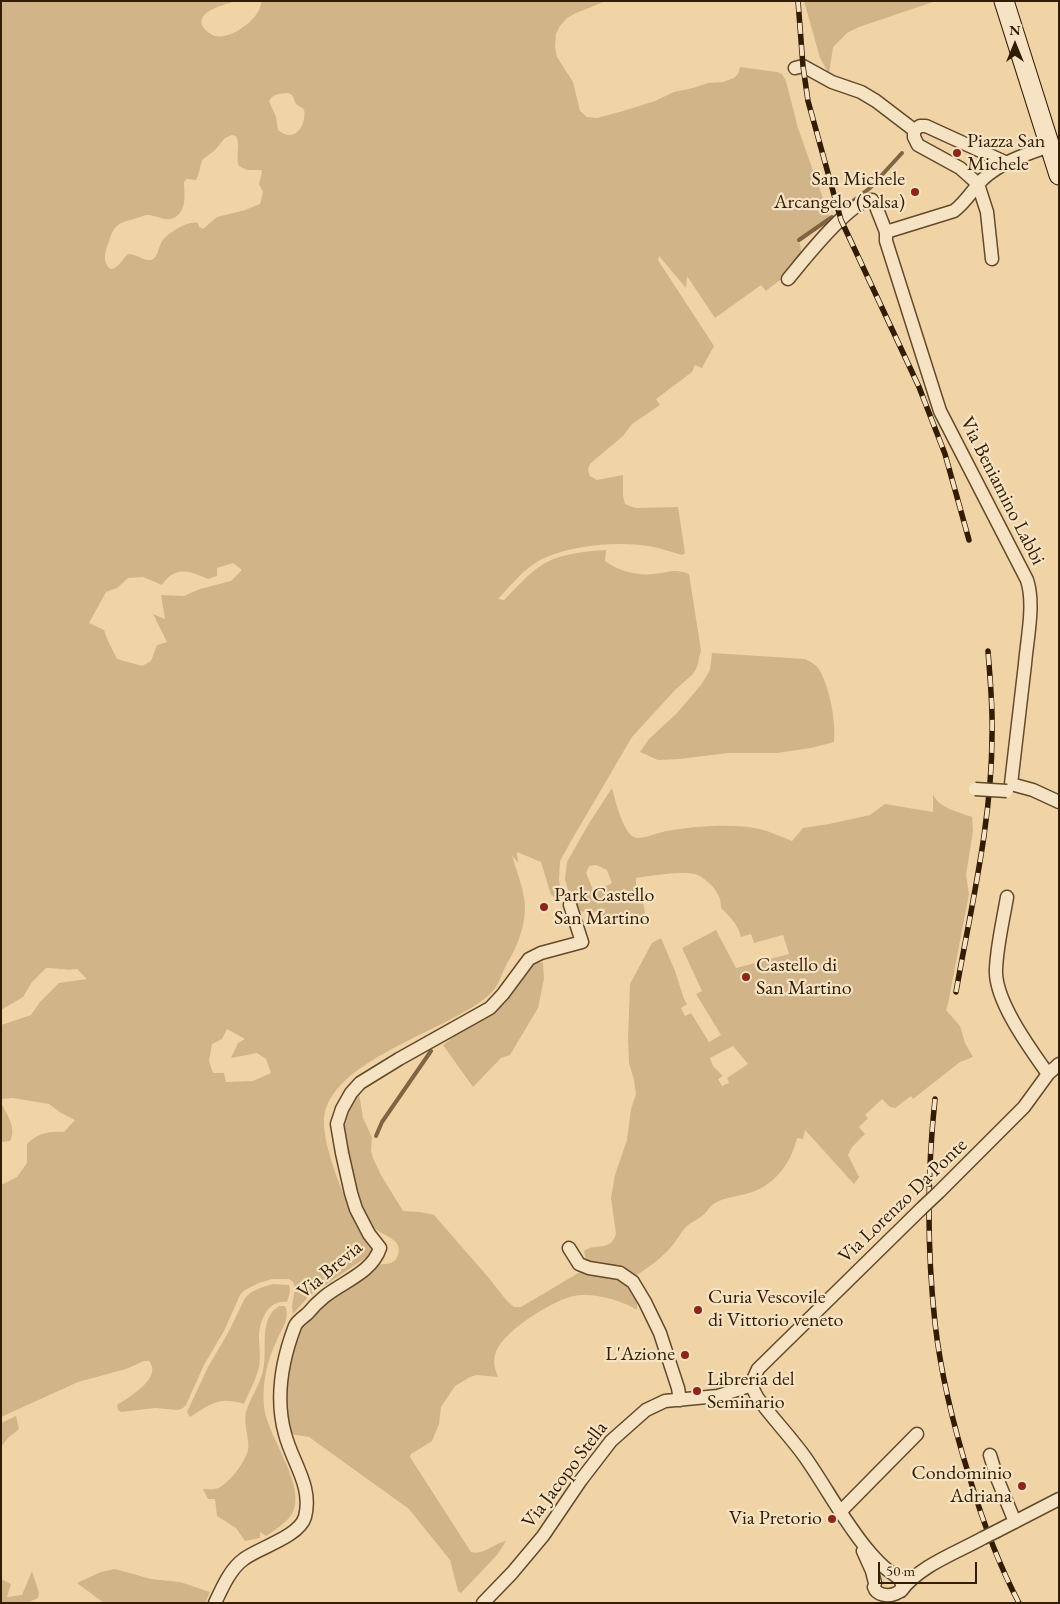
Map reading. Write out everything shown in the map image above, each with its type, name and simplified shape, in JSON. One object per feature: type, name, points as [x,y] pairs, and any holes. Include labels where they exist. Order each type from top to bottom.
[{"type":"street","points":[[1004,1],[1059,175]]},
{"type":"street","points":[[795,68],[803,66],[832,82],[861,92],[883,105],[914,130]]},
{"type":"street","points":[[914,130],[920,126],[926,126],[1007,163]]},
{"type":"street","points":[[914,130],[914,136],[918,145],[960,168],[978,184],[988,214],[992,259]]},
{"type":"street","points":[[788,279],[830,229],[854,208],[867,200],[872,200],[875,204],[886,232],[954,211],[992,171],[1050,146]]},
{"type":"street","name":"Via Beniamino Labbi","points":[[886,232],[886,241],[940,411],[1030,589],[1028,631],[1011,784],[1032,790],[1053,800]]},
{"type":"street","points":[[972,789],[1007,791],[1053,800]]},
{"type":"street","points":[[1007,897],[996,971],[1000,995],[1028,1044],[1048,1074]]},
{"type":"street","name":"Via Brevia","points":[[215,1603],[232,1572],[242,1559],[276,1543],[297,1527],[304,1519],[306,1489],[285,1434],[280,1403],[284,1365],[296,1324],[325,1296],[360,1273],[378,1255],[380,1248],[356,1209],[351,1193],[336,1124],[342,1108],[360,1083],[490,1008],[503,994],[529,958],[582,942],[570,905]]},
{"type":"street","name":"Via Lorenzo Da Ponte","points":[[752,1385],[754,1376],[764,1363],[1024,1107],[1048,1074],[1059,1064]]},
{"type":"street","points":[[569,1248],[579,1264],[589,1268],[620,1273],[633,1282],[660,1333],[678,1388],[680,1400]]},
{"type":"street","points":[[752,1385],[754,1393],[760,1402],[804,1456],[855,1535],[869,1565],[875,1591],[880,1598],[888,1601],[895,1598],[924,1569],[1059,1499]]},
{"type":"street","name":"Via Jacopo Stella","points":[[483,1603],[512,1573],[543,1536],[581,1480],[611,1441],[646,1410],[665,1401],[718,1396],[752,1385]]},
{"type":"street","points":[[840,1512],[917,1434]]},
{"type":"street","points":[[990,1455],[1015,1522]]},
{"type":"street","points":[[855,1535],[880,1563],[900,1578],[902,1587],[895,1598]]},
{"type":"street","points":[[872,1603],[877,1579],[884,1574],[892,1573]]},
{"type":"shaded area","points":[[1,1],[236,1],[213,9],[201,21],[205,30],[210,34],[222,36],[237,31],[251,21],[260,8],[261,1],[606,1],[567,18],[556,34],[555,47],[557,57],[573,82],[580,111],[587,117],[597,118],[655,101],[674,92],[708,83],[723,82],[734,78],[738,74],[740,67],[782,74],[786,81],[798,128],[831,221],[799,241],[800,257],[797,264],[785,276],[766,291],[761,285],[715,318],[687,276],[686,288],[659,256],[658,260],[714,346],[702,368],[695,365],[692,372],[656,399],[660,405],[632,424],[623,436],[590,464],[588,470],[590,476],[597,480],[623,475],[625,504],[635,508],[678,507],[685,553],[682,555],[649,546],[623,544],[608,544],[565,551],[534,564],[498,599],[504,600],[522,581],[549,561],[582,552],[606,550],[605,561],[616,568],[635,573],[684,572],[689,574],[701,650],[697,667],[693,674],[675,690],[632,737],[574,836],[560,861],[559,879],[562,903],[551,895],[541,862],[517,852],[518,863],[512,855],[524,895],[524,921],[515,948],[498,984],[492,992],[470,1009],[393,1048],[367,1064],[346,1080],[331,1098],[324,1119],[324,1131],[331,1160],[349,1206],[373,1253],[310,1295],[293,1314],[292,1306],[295,1288],[293,1282],[289,1279],[272,1279],[245,1290],[240,1295],[224,1331],[204,1365],[183,1408],[178,1410],[155,1408],[121,1412],[118,1410],[117,1405],[143,1386],[152,1374],[152,1367],[149,1361],[144,1361],[126,1369],[78,1382],[1,1417],[1,1185],[17,1177],[27,1163],[27,1144],[31,1140],[44,1134],[64,1132],[75,1120],[49,1104],[13,1098],[1,1099],[1,1025],[31,1015],[40,1002],[59,983],[87,979],[77,969],[46,968],[32,982],[23,997],[1,1010]],"holes":[[[288,93],[292,95],[296,104],[304,109],[301,127],[294,134],[284,134],[278,130],[276,117],[269,101],[275,95]],[[232,135],[236,136],[239,166],[247,170],[261,170],[259,184],[263,192],[260,204],[217,217],[203,229],[199,227],[198,223],[184,225],[161,242],[154,259],[148,260],[128,254],[114,268],[108,267],[105,257],[111,235],[116,227],[123,222],[145,215],[164,219],[175,218],[183,208],[184,182],[187,179],[196,180],[202,160],[215,150],[225,138]],[[233,563],[242,570],[231,581],[200,589],[184,596],[161,595],[165,619],[153,614],[167,642],[157,645],[151,661],[142,666],[117,659],[104,630],[89,623],[106,592],[117,588],[128,578],[143,577],[162,585],[172,574],[178,572],[189,572],[208,579],[217,576],[217,568]],[[227,1029],[245,1039],[238,1043],[231,1058],[257,1053],[266,1059],[271,1073],[253,1081],[226,1082],[224,1073],[213,1073],[209,1061],[212,1044],[222,1039]]]},
{"type":"shaded area","points":[[804,1],[936,1],[859,27],[847,33],[833,47],[829,74],[820,58]]},
{"type":"shaded area","points":[[712,653],[805,659],[814,664],[824,678],[829,696],[834,725],[834,742],[811,748],[777,753],[728,753],[679,759],[658,760],[640,752],[649,739],[677,713],[701,685],[710,670]]},
{"type":"shaded area","points":[[612,788],[626,829],[637,838],[677,829],[726,826],[760,829],[792,841],[803,828],[870,815],[885,804],[933,812],[933,794],[939,803],[944,806],[972,817],[973,831],[966,875],[969,894],[946,1010],[960,1026],[965,1043],[973,1057],[960,1062],[913,1099],[911,1096],[895,1108],[890,1107],[882,1099],[865,1115],[868,1118],[859,1127],[865,1134],[852,1147],[848,1155],[859,1177],[854,1184],[805,1130],[803,1139],[797,1138],[790,1157],[779,1174],[755,1191],[724,1199],[712,1205],[703,1215],[682,1231],[664,1254],[637,1275],[586,1262],[584,1251],[588,1248],[610,1243],[616,1234],[611,1198],[615,1175],[627,1140],[631,1109],[636,1094],[629,1063],[630,984],[652,943],[661,938],[687,1004],[681,1008],[685,1016],[691,1013],[709,1042],[721,1035],[696,994],[702,991],[682,948],[716,930],[736,968],[789,954],[783,935],[754,943],[751,934],[741,937],[736,924],[721,908],[717,892],[698,875],[684,873],[636,878],[636,889],[641,891],[646,918],[644,919],[604,926],[599,910],[591,913],[578,911],[572,905],[565,879],[567,862]],"holes":[[[596,865],[607,870],[612,883],[594,892],[586,873],[589,866]],[[733,1046],[748,1064],[727,1078],[729,1083],[722,1086],[718,1079],[723,1076],[713,1066],[710,1058]]]},
{"type":"shaded area","points":[[543,962],[544,979],[538,1008],[510,1055],[501,1058],[473,1087],[443,1045],[495,1004],[528,965]]},
{"type":"shaded area","points":[[359,1093],[363,1118],[372,1137],[371,1151],[373,1158],[403,1211],[434,1215],[514,1307],[521,1307],[585,1269],[617,1278],[623,1282],[637,1299],[637,1310],[623,1303],[605,1298],[578,1295],[561,1300],[526,1320],[499,1346],[494,1360],[498,1377],[477,1375],[455,1386],[441,1407],[439,1424],[432,1441],[411,1454],[410,1457],[471,1552],[484,1551],[506,1541],[497,1555],[461,1593],[458,1591],[450,1560],[409,1509],[309,1437],[290,1434],[284,1389],[301,1330],[315,1312],[335,1294],[376,1266],[391,1263],[398,1255],[399,1249],[394,1240],[373,1228],[370,1224],[354,1186],[349,1168],[342,1121],[345,1109]]},
{"type":"shaded area","points":[[1,1103],[12,1127],[10,1141],[1,1142]]},
{"type":"shaded area","points":[[273,1284],[289,1285],[289,1296],[287,1302],[280,1302],[270,1307],[263,1317],[259,1336],[259,1367],[244,1404],[221,1401],[190,1417],[187,1412],[208,1367],[228,1333],[245,1298],[254,1291]]},
{"type":"shaded area","points":[[279,1306],[286,1308],[287,1317],[268,1364],[264,1389],[264,1406],[271,1431],[291,1475],[295,1489],[295,1503],[292,1514],[280,1526],[266,1536],[260,1532],[260,1538],[245,1541],[236,1528],[217,1516],[215,1499],[208,1499],[203,1489],[215,1489],[225,1484],[240,1467],[246,1455],[248,1445],[245,1422],[246,1412],[263,1370],[268,1319]]},
{"type":"shaded area","points":[[16,1416],[19,1429],[1,1447],[1,1423]]},
{"type":"shaded area","points":[[115,1569],[151,1579],[180,1582],[210,1592],[205,1603],[104,1603],[77,1583],[101,1572]]},
{"type":"shaded area","points":[[32,1571],[39,1593],[38,1598],[27,1603],[1,1603],[1,1579],[11,1584],[7,1597],[22,1595]]},
{"type":"waterway","points":[[845,207],[870,188],[902,153]]},
{"type":"waterway","points":[[799,240],[832,217]]},
{"type":"waterway","points":[[376,1136],[382,1122],[431,1051]]},
{"type":"railway","points":[[798,1],[808,101],[841,220],[919,387],[945,454],[969,540]]},
{"type":"railway","points":[[956,992],[985,832],[991,767],[992,724],[988,651]]},
{"type":"railway","points":[[935,1099],[930,1155],[929,1239],[932,1295],[944,1382],[953,1421],[975,1495],[998,1558],[1019,1603]]},
{"type":"place","name":"Piazza San Michele","points":[[957,153]]},
{"type":"place","name":"San Michele Arcangelo (Salsa)","points":[[915,192]]},
{"type":"place","name":"Park Castello San Martino","points":[[544,907]]},
{"type":"place","name":"Castello di San Martino","points":[[746,977]]},
{"type":"place","name":"Curia Vescovile di Vittorio veneto","points":[[698,1310]]},
{"type":"place","name":"L'Azione","points":[[685,1355]]},
{"type":"place","name":"Libreria del Seminario","points":[[697,1391]]},
{"type":"place","name":"Condominio Adriana","points":[[1022,1486]]},
{"type":"place","name":"Via Pretorio","points":[[832,1519]]}]
